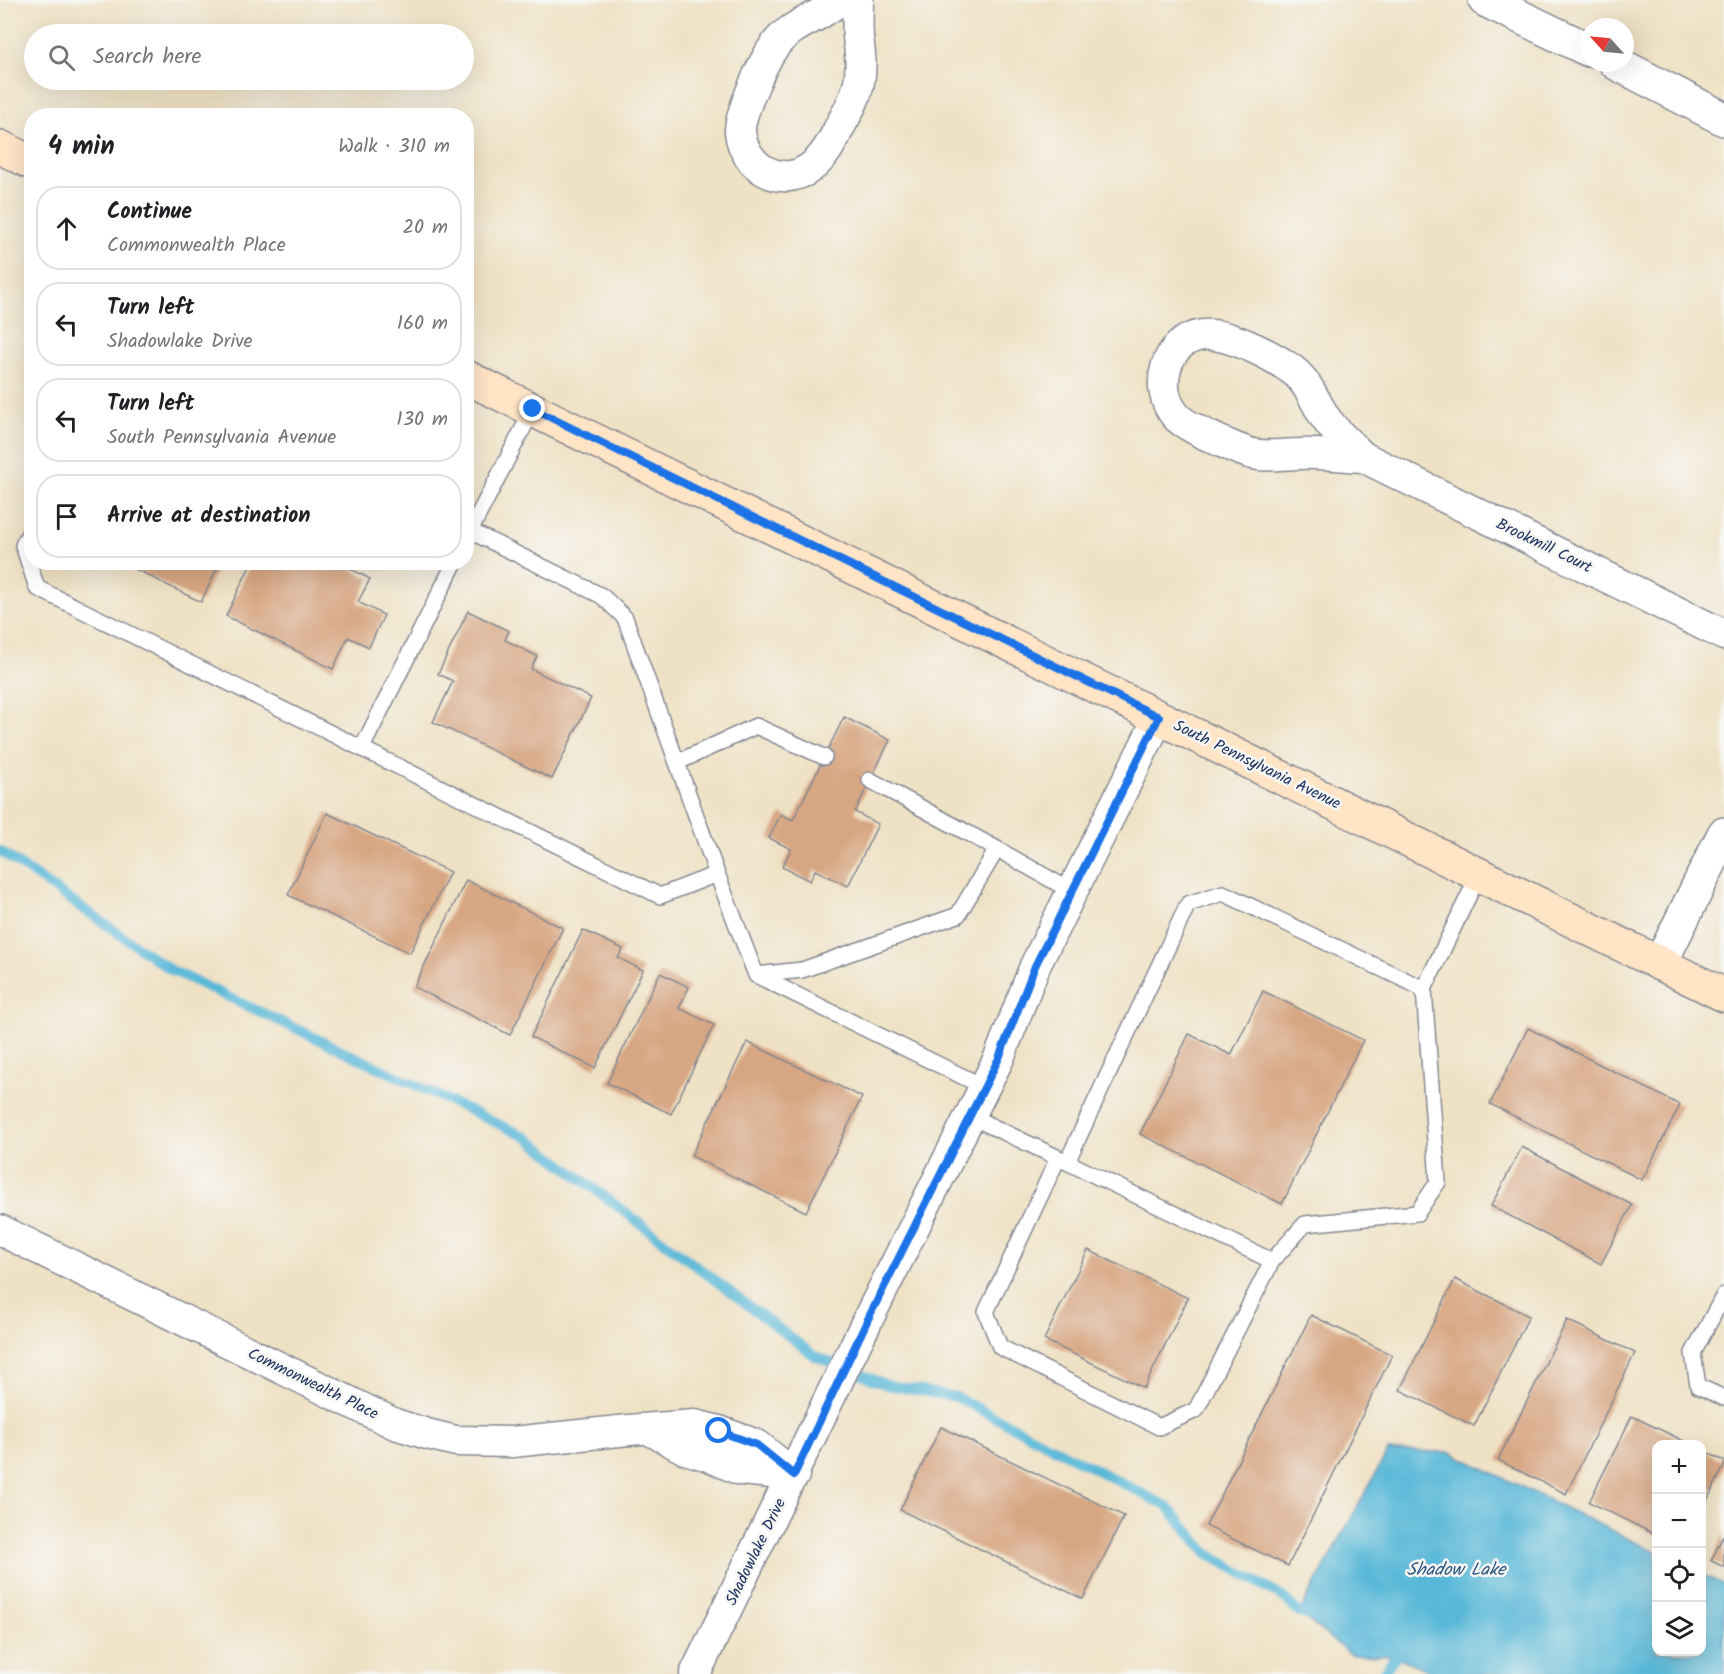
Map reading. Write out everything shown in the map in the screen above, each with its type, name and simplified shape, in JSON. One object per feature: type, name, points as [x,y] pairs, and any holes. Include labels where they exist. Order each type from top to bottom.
[{"type":"main road","points":[[0,147],[24,159]]},
{"type":"main road","name":"South Pennsylvania Avenue","points":[[474,381],[1724,995]]},
{"type":"street","points":[[839,0],[783,36],[774,47],[745,107],[740,122],[740,134],[750,159],[758,167],[777,177],[799,174],[822,158],[830,148],[856,96],[860,81],[861,59],[858,0]]},
{"type":"street","points":[[1485,0],[1531,10],[1580,44]]},
{"type":"street","points":[[1633,72],[1724,119]]},
{"type":"street","name":"Brookmill Court","points":[[1363,457],[1252,454],[1234,448],[1178,419],[1169,408],[1164,393],[1162,379],[1166,366],[1178,348],[1191,338],[1202,335],[1232,338],[1288,366],[1299,375],[1317,400],[1322,413],[1363,457],[1724,635]]},
{"type":"street","name":"Shadowlake Drive","points":[[695,1674],[1006,1043],[1035,966],[1159,717]]},
{"type":"street","points":[[1660,964],[1724,834]]},
{"type":"street","name":"Commonwealth Place","points":[[0,1230],[395,1424],[427,1434],[456,1441],[512,1442],[695,1425],[757,1445],[794,1475]]},
{"type":"lane","points":[[474,522],[533,409]]},
{"type":"lane","points":[[474,536],[602,596],[625,618],[717,874],[756,975],[984,1087]]},
{"type":"lane","points":[[31,570],[37,588],[660,896],[717,874]]},
{"type":"lane","points":[[362,748],[451,570]]},
{"type":"lane","points":[[678,762],[756,726],[824,757]]},
{"type":"lane","points":[[870,780],[1071,891]]},
{"type":"lane","points":[[756,975],[802,970],[958,915],[997,849]]},
{"type":"lane","points":[[1424,989],[1223,893],[1188,904],[986,1312],[1000,1347],[1159,1427],[1196,1410],[1272,1261],[1305,1224],[1417,1213],[1438,1182],[1424,989],[1479,874]]},
{"type":"lane","points":[[970,1116],[1272,1261]]},
{"type":"lane","points":[[1724,1295],[1693,1353],[1698,1386],[1724,1398]]},
{"type":"water","name":"Shadow Lake","points":[[1388,1451],[1450,1452],[1652,1550],[1652,1656],[1706,1656],[1706,1576],[1724,1585],[1724,1674],[1435,1674],[1396,1656],[1351,1655],[1299,1613]]},
{"type":"building","points":[[137,570],[216,570],[201,602]]},
{"type":"building","points":[[248,570],[353,570],[370,579],[358,602],[384,615],[369,647],[348,637],[333,669],[226,616]]},
{"type":"building","points":[[468,611],[509,631],[505,640],[537,656],[531,669],[591,698],[552,779],[433,722],[453,681],[438,674]]},
{"type":"building","points":[[844,717],[890,740],[855,812],[878,824],[848,886],[815,870],[810,881],[782,867],[791,849],[769,838],[781,814],[793,820]]},
{"type":"building","points":[[327,813],[450,872],[410,953],[288,895]]},
{"type":"building","points":[[466,880],[563,928],[510,1035],[414,987]]},
{"type":"building","points":[[583,930],[623,949],[618,958],[643,970],[595,1068],[531,1037]]},
{"type":"building","points":[[660,973],[689,987],[679,1008],[714,1025],[671,1114],[607,1083]]},
{"type":"building","points":[[1263,991],[1363,1040],[1282,1204],[1140,1134],[1189,1034],[1231,1055]]},
{"type":"building","points":[[1528,1028],[1680,1105],[1642,1180],[1490,1104]]},
{"type":"building","points":[[747,1042],[862,1097],[806,1212],[691,1156]]},
{"type":"building","points":[[1522,1147],[1632,1205],[1601,1264],[1491,1206]]},
{"type":"building","points":[[1088,1250],[1188,1298],[1144,1388],[1044,1340]]},
{"type":"building","points":[[1455,1279],[1529,1316],[1474,1426],[1400,1390]]},
{"type":"building","points":[[1311,1315],[1392,1355],[1288,1566],[1206,1526]]},
{"type":"building","points":[[1567,1320],[1635,1353],[1566,1494],[1498,1460]]},
{"type":"building","points":[[1632,1416],[1682,1440],[1652,1440],[1652,1533],[1589,1502]]},
{"type":"building","points":[[941,1427],[1124,1516],[1083,1599],[900,1510]]},
{"type":"building","points":[[1706,1452],[1724,1461],[1724,1466],[1706,1503]]},
{"type":"building","points":[[1724,1534],[1724,1567],[1711,1561]]},
{"type":"waterway","points":[[0,851],[171,970],[526,1137],[815,1356],[887,1385],[956,1397],[1168,1507],[1207,1553],[1286,1599],[1299,1613],[1313,1617]]},
{"type":"waterway","points":[[1382,1674],[1396,1656]]},
{"type":"route","points":[[533,409],[1159,717],[1035,966],[999,1058],[868,1319],[794,1475],[757,1445],[719,1431]]}]
